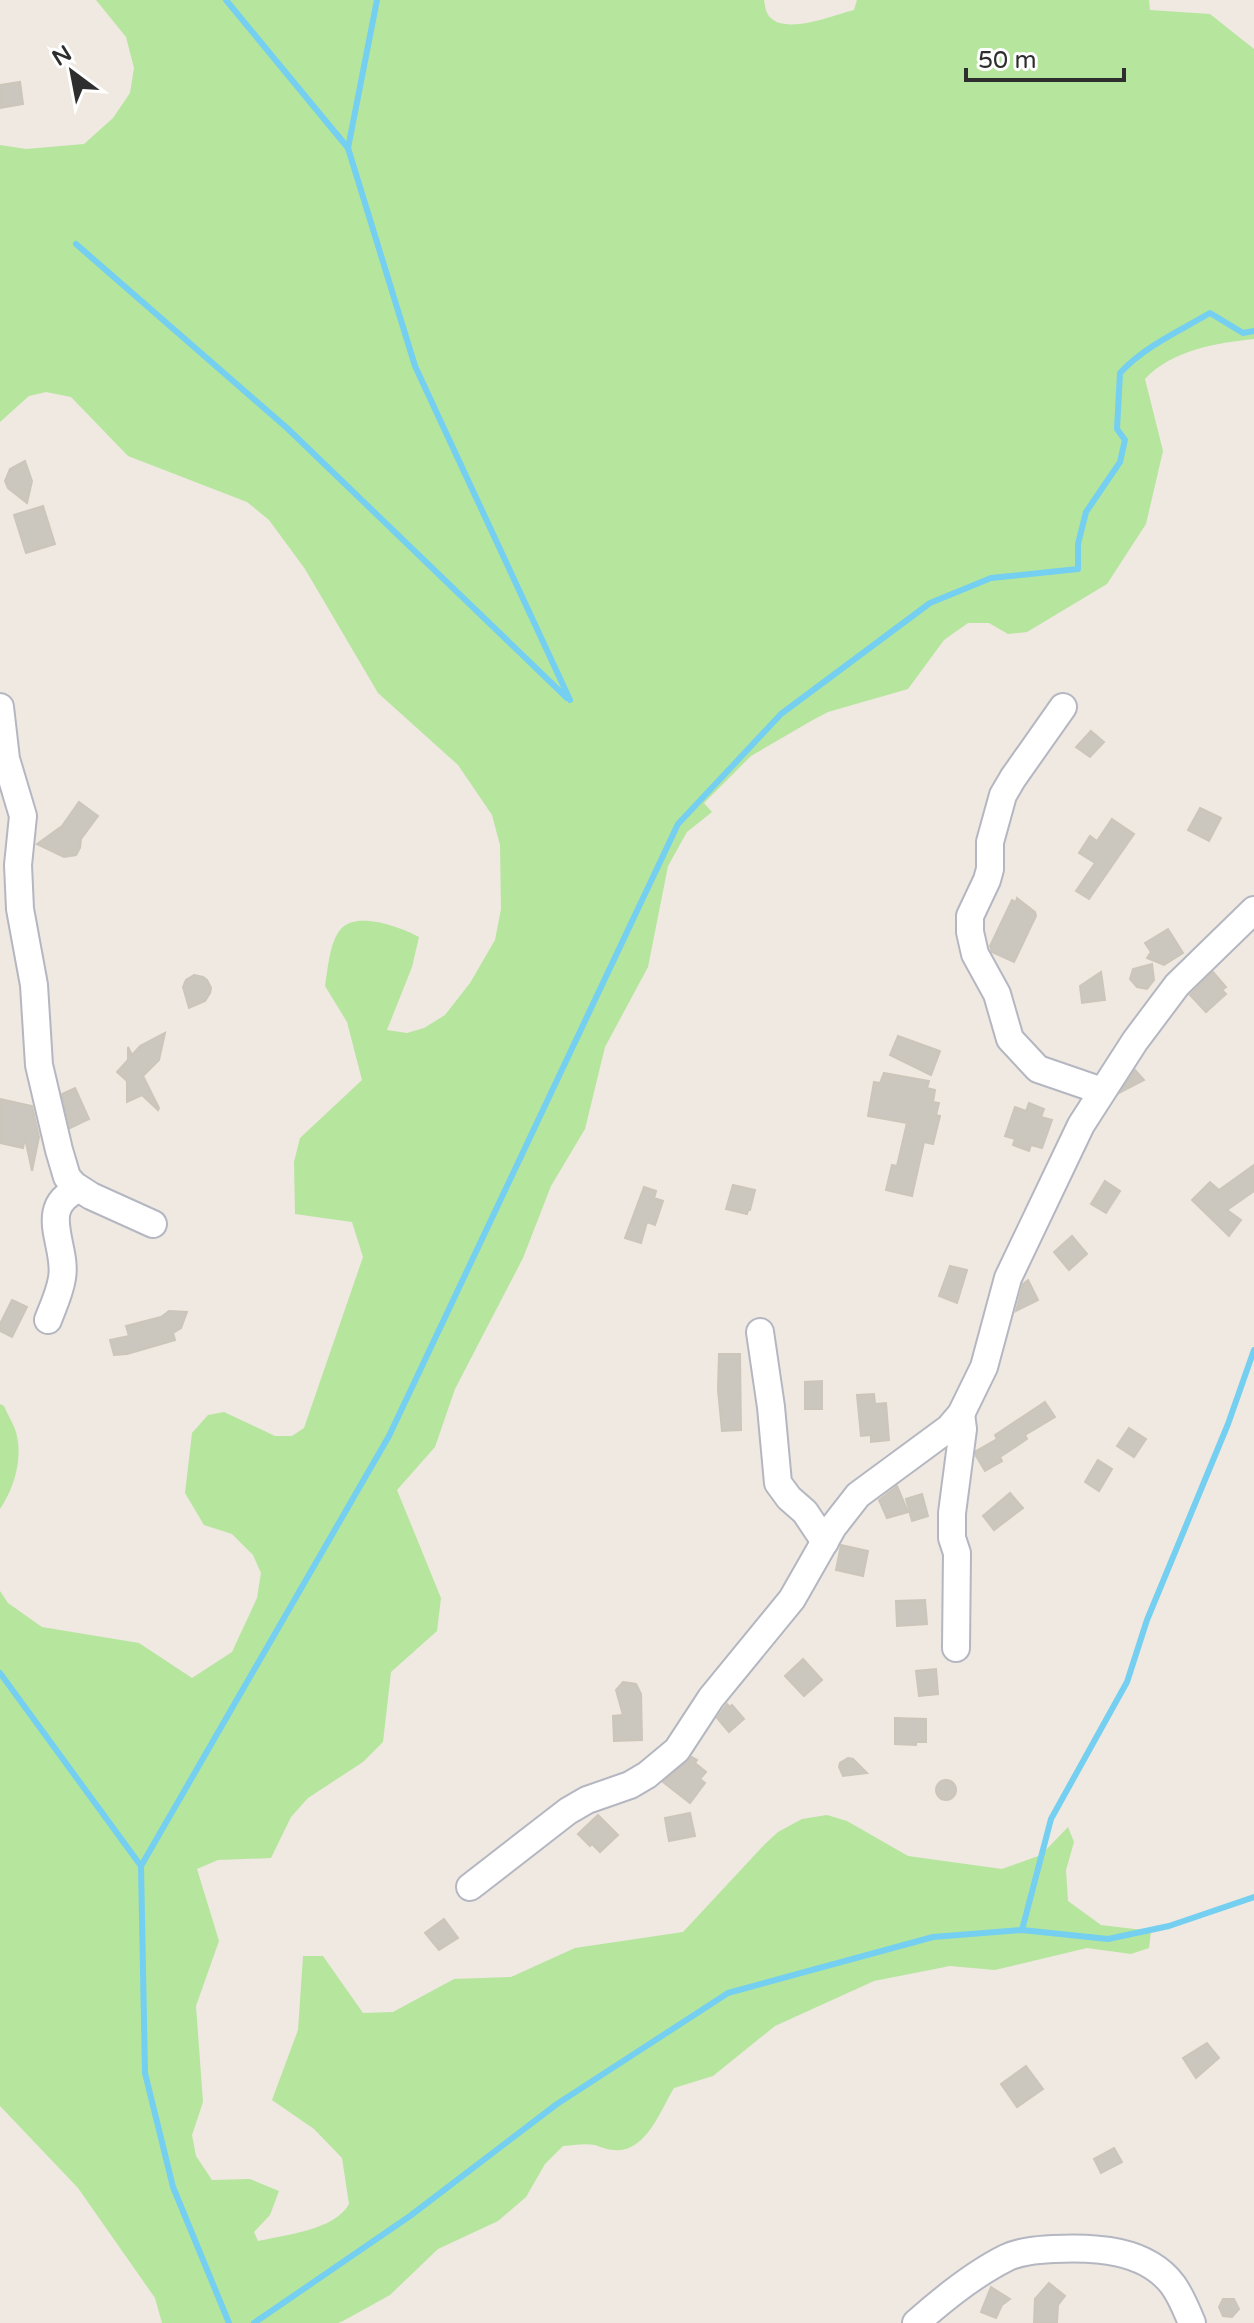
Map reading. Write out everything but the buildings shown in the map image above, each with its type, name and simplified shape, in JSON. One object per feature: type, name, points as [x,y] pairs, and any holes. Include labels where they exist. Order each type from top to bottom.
[{"type":"street","points":[[1063,707],[1003,795],[990,842],[990,869],[970,916],[970,932],[975,954],[997,994],[1010,1039],[1038,1069],[1102,1091]]},
{"type":"street","points":[[1,715],[6,759],[23,816],[18,865],[20,909],[34,985],[39,1065],[67,1177],[79,1189],[153,1224]]},
{"type":"street","points":[[470,1887],[568,1811],[587,1800],[630,1785],[677,1750],[711,1698],[792,1599],[846,1509],[858,1495],[949,1428],[961,1414],[984,1367],[1008,1278],[1081,1125],[1135,1041],[1177,985],[1254,910]]},
{"type":"street","points":[[48,1320],[62,1279],[62,1252],[55,1231],[56,1213],[70,1192],[79,1189]]},
{"type":"street","points":[[760,1332],[778,1483],[805,1512],[825,1542]]},
{"type":"street","points":[[956,1648],[957,1553],[951,1529],[963,1429],[961,1414]]},
{"type":"street","points":[[916,2323],[965,2285],[1009,2257],[1035,2250],[1073,2248],[1097,2248],[1136,2257],[1153,2267],[1173,2284],[1192,2323]]},
{"type":"green space","points":[[96,0],[764,0],[767,13],[774,20],[795,24],[854,10],[857,0],[1149,0],[1150,10],[1210,14],[1254,49],[1254,339],[1210,346],[1181,355],[1145,379],[1163,451],[1146,524],[1107,584],[1027,632],[1008,634],[989,623],[968,623],[944,640],[908,689],[828,712],[751,756],[704,803],[712,812],[687,832],[668,866],[648,967],[605,1047],[585,1129],[551,1186],[523,1258],[455,1389],[435,1447],[397,1490],[441,1598],[437,1631],[391,1672],[383,1742],[363,1762],[308,1798],[291,1817],[271,1858],[218,1860],[197,1869],[219,1941],[196,2006],[203,2102],[192,2135],[196,2156],[212,2180],[250,2179],[279,2191],[270,2215],[254,2232],[258,2241],[321,2226],[342,2213],[349,2204],[342,2158],[314,2129],[272,2100],[298,2030],[303,1956],[323,1956],[363,2013],[393,2012],[454,1979],[511,1977],[575,1948],[683,1932],[765,1844],[778,1832],[802,1819],[827,1815],[847,1821],[908,1856],[1002,1869],[1041,1855],[1068,1827],[1074,1842],[1066,1870],[1068,1901],[1101,1925],[1151,1931],[1149,1948],[1131,1954],[1087,1948],[995,1970],[950,1966],[874,1981],[775,2026],[713,2076],[674,2088],[651,2129],[635,2145],[614,2150],[591,2144],[563,2146],[545,2164],[526,2197],[498,2221],[438,2249],[390,2295],[338,2323],[162,2323],[155,2298],[78,2188],[0,2106],[0,1591],[8,1603],[42,1627],[139,1643],[192,1678],[232,1652],[257,1598],[261,1573],[253,1555],[232,1534],[204,1525],[185,1493],[192,1433],[208,1415],[224,1412],[275,1436],[292,1436],[304,1428],[363,1257],[352,1222],[295,1214],[294,1162],[300,1138],[362,1080],[347,1022],[325,986],[333,942],[340,930],[356,921],[390,925],[419,937],[412,967],[387,1030],[407,1033],[424,1028],[445,1015],[470,983],[495,940],[501,909],[500,845],[492,815],[458,765],[378,693],[305,569],[269,520],[247,502],[128,456],[71,397],[46,392],[29,396],[0,422],[0,145],[26,149],[84,144],[113,118],[130,93],[134,68],[126,37]]},
{"type":"green space","points":[[0,1404],[4,1406],[15,1429],[19,1449],[14,1481],[0,1509]]},
{"type":"waterway","points":[[226,0],[348,148],[415,366],[570,700]]},
{"type":"waterway","points":[[348,148],[377,0]]},
{"type":"waterway","points":[[76,244],[287,428],[567,698]]},
{"type":"waterway","points":[[229,2323],[173,2187],[145,2073],[141,1866],[389,1436],[678,824],[781,714],[930,603],[991,578],[1078,569],[1078,544],[1086,512],[1120,462],[1125,440],[1117,429],[1120,373],[1151,347],[1210,313],[1243,333],[1254,331]]},
{"type":"waterway","points":[[1022,1930],[1051,1819],[1127,1682],[1147,1620],[1228,1424],[1254,1350]]},
{"type":"waterway","points":[[0,1673],[141,1866]]},
{"type":"waterway","points":[[254,2323],[410,2216],[557,2104],[728,1993],[933,1937],[1022,1930],[1108,1939],[1169,1926],[1254,1897]]}]
